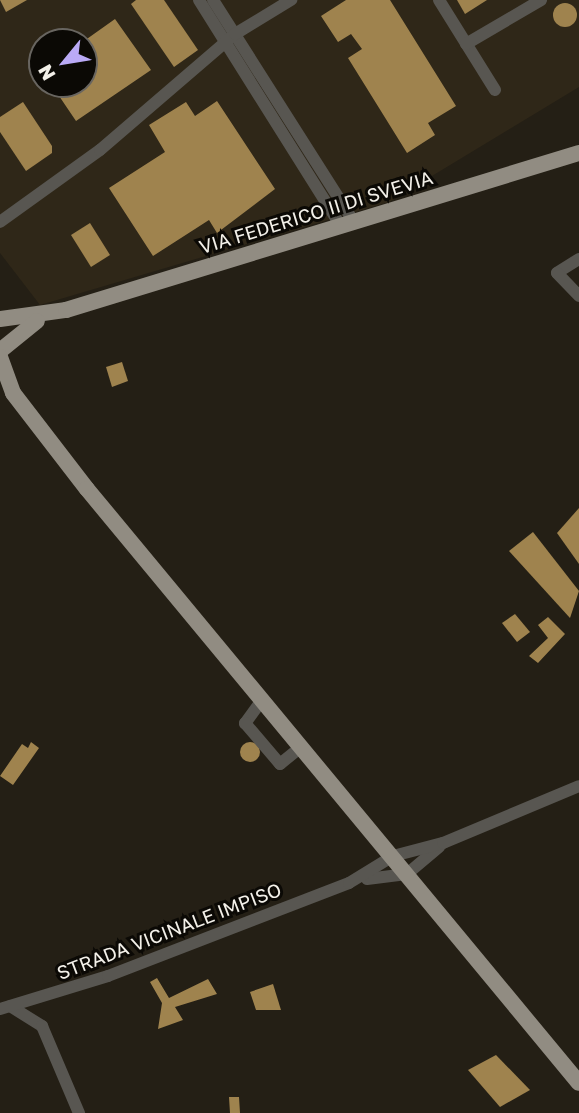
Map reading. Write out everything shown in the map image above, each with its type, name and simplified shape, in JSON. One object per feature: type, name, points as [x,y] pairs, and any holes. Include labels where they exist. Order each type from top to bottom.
[{"type":"main road","name":"VIA FEDERICO II DI SVEVIA","points":[[66,310],[579,153]]},
{"type":"main road","points":[[0,319],[66,310]]},
{"type":"main road","points":[[0,353],[25,327],[66,310]]},
{"type":"main road","points":[[0,337],[0,353],[13,393],[87,489],[579,1083]]},
{"type":"main road","points":[[0,392],[87,489]]},
{"type":"main road","points":[[518,1008],[579,1071]]},
{"type":"street","points":[[199,0],[231,39],[347,224]]},
{"type":"street","points":[[213,0],[231,39]]},
{"type":"street","points":[[0,222],[100,150],[231,39],[290,0]]},
{"type":"street","points":[[439,0],[495,90]]},
{"type":"street","points":[[466,44],[541,0]]},
{"type":"street","points":[[579,259],[557,273],[579,296]]},
{"type":"street","points":[[262,700],[246,723],[280,764],[301,747]]},
{"type":"street","points":[[349,883],[393,856],[443,844],[579,786]]},
{"type":"street","points":[[349,883],[407,874],[443,844]]},
{"type":"street","name":"STRADA VICINALE IMPISO","points":[[4,1005],[349,883]]},
{"type":"street","points":[[4,1005],[34,1017],[48,1035],[79,1113]]},
{"type":"shaded area","points":[[0,0],[579,0],[579,87],[389,202],[40,305],[0,253]]},
{"type":"building","points":[[0,0],[27,0],[6,12]]},
{"type":"building","points":[[136,0],[164,0],[198,50],[174,67],[131,4]]},
{"type":"building","points":[[346,0],[390,0],[456,106],[428,123],[435,135],[407,153],[348,58],[362,49],[351,34],[338,42],[321,16]]},
{"type":"building","points":[[457,0],[487,0],[465,14]]},
{"type":"building","points":[[565,3],[576,10],[577,15],[570,26],[565,27],[554,20],[553,15],[560,4]]},
{"type":"building","points":[[115,19],[151,70],[76,121],[60,98],[98,98],[98,31]]},
{"type":"building","points":[[217,101],[275,189],[217,233],[209,220],[153,256],[109,188],[165,152],[149,125],[186,102],[195,116]]},
{"type":"building","points":[[23,102],[52,146],[52,153],[26,171],[0,132],[0,117]]},
{"type":"building","points":[[90,223],[110,255],[91,267],[71,235]]},
{"type":"building","points":[[122,362],[128,381],[112,387],[106,367]]},
{"type":"building","points":[[579,508],[579,564],[557,533]]},
{"type":"building","points":[[533,532],[579,591],[570,618],[509,551]]},
{"type":"building","points":[[515,614],[530,632],[517,642],[502,623]]},
{"type":"building","points":[[548,617],[565,634],[538,663],[529,656],[548,638],[538,625]]},
{"type":"building","points":[[31,742],[39,748],[13,785],[0,776],[22,744],[28,748]]},
{"type":"building","points":[[250,742],[257,745],[260,752],[257,759],[250,762],[243,759],[240,752],[243,745]]},
{"type":"building","points":[[157,978],[169,998],[208,979],[217,994],[175,1007],[183,1020],[158,1029],[162,1003],[150,982]]},
{"type":"building","points":[[273,984],[281,1010],[256,1010],[250,992]]},
{"type":"building","points":[[496,1055],[530,1090],[500,1107],[468,1070]]},
{"type":"building","points":[[229,1097],[239,1097],[240,1113],[230,1113]]}]
